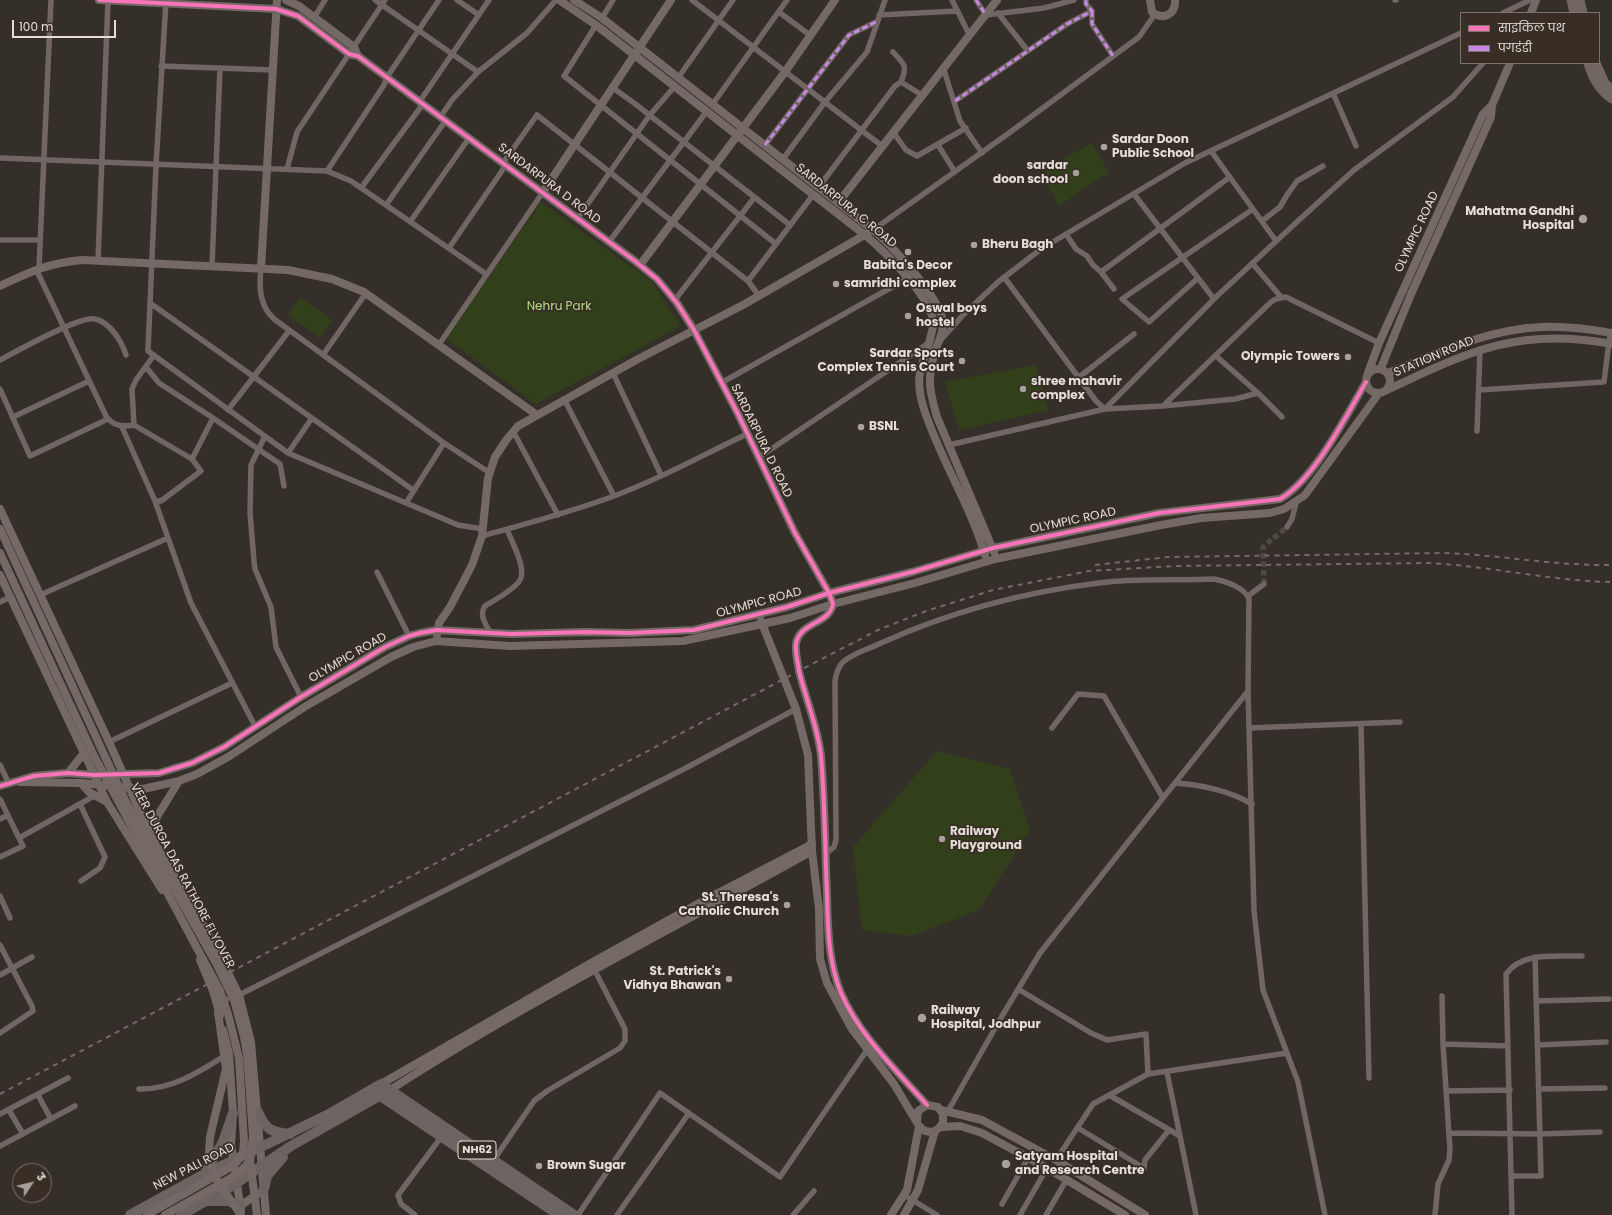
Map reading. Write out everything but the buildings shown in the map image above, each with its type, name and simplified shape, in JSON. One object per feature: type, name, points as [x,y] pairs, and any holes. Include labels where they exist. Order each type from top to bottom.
[{"type":"highway","name":"NEW PALI ROAD","points":[[130,1215],[203,1176],[290,1134],[381,1084]]},
{"type":"highway","name":"NH62","points":[[381,1084],[385,1093],[442,1136],[559,1215]]},
{"type":"highway","name":"NH62","points":[[371,1090],[385,1093],[493,1161],[574,1215]]},
{"type":"highway","points":[[181,1215],[237,1183],[294,1145],[385,1093]]},
{"type":"highway","points":[[258,1112],[263,1124],[273,1132],[290,1134]]},
{"type":"highway","points":[[203,1176],[218,1152],[232,1113]]},
{"type":"highway","points":[[264,1189],[267,1176],[294,1145]]},
{"type":"highway","points":[[206,1201],[228,1201],[241,1212]]},
{"type":"main road","points":[[1571,0],[1574,12]]},
{"type":"main road","points":[[1580,0],[1583,12]]},
{"type":"main road","points":[[1588,64],[1595,82],[1612,98]]},
{"type":"main road","points":[[1596,64],[1605,83],[1612,90]]},
{"type":"street","points":[[51,0],[40,240],[37,269],[110,422],[122,427],[134,425],[192,459],[201,471],[161,500],[155,501]]},
{"type":"street","name":"SARDARPURA D ROAD","points":[[100,0],[166,1],[276,9],[298,16],[349,54],[358,56],[422,102],[657,278],[694,330],[795,533],[829,593],[833,604]]},
{"type":"street","points":[[98,261],[108,0]]},
{"type":"street","points":[[277,0],[260,283],[262,302],[268,314],[289,331],[444,444],[490,473]]},
{"type":"street","points":[[286,0],[299,6],[314,16],[354,47],[358,56]]},
{"type":"street","points":[[314,16],[325,0]]},
{"type":"street","points":[[375,0],[383,2],[419,31],[478,72]]},
{"type":"street","points":[[327,172],[384,85],[387,77],[439,0]]},
{"type":"street","points":[[457,0],[479,15]]},
{"type":"street","points":[[361,188],[422,102],[489,0]]},
{"type":"street","points":[[386,205],[443,118],[452,100],[478,72],[527,33],[556,0]]},
{"type":"street","name":"SARDARPURA C ROAD","points":[[559,0],[596,25],[634,56],[676,82],[710,108],[743,129],[783,159],[816,191],[895,262],[908,278],[927,306],[933,324],[920,367],[918,382],[922,404],[935,438],[971,517],[984,550],[991,560]]},
{"type":"street","name":"SARDARPURA C ROAD","points":[[574,0],[602,18],[640,48],[676,82]]},
{"type":"street","points":[[602,18],[613,0]]},
{"type":"street","points":[[438,346],[671,0]]},
{"type":"street","points":[[692,0],[882,146]]},
{"type":"street","points":[[578,218],[611,173],[649,116],[676,82],[733,0]]},
{"type":"street","points":[[609,242],[710,108],[787,0]]},
{"type":"street","points":[[640,265],[785,72],[835,0]]},
{"type":"street","points":[[783,159],[825,102],[867,52],[876,22],[885,0]]},
{"type":"street","points":[[952,0],[969,34]]},
{"type":"street","points":[[976,0],[986,15]]},
{"type":"street","points":[[838,203],[997,0]]},
{"type":"street","points":[[986,15],[1044,8],[1074,0]]},
{"type":"street","points":[[1086,0],[1086,4],[1092,11],[1092,24],[1113,56]]},
{"type":"street","points":[[1150,0],[1150,8],[1155,14],[1164,16],[1172,12],[1178,1]]},
{"type":"street","points":[[1505,12],[1530,0]]},
{"type":"street","points":[[1531,12],[1536,0]]},
{"type":"street","points":[[166,1],[161,66],[148,351],[288,453],[458,525],[482,533],[507,529],[558,515],[614,496],[747,434]]},
{"type":"street","points":[[286,169],[297,132],[383,2]]},
{"type":"street","points":[[879,15],[958,11]]},
{"type":"street","points":[[955,101],[1067,24],[1092,11]]},
{"type":"street","points":[[779,12],[810,36]]},
{"type":"street","points":[[998,13],[1028,51]]},
{"type":"street","points":[[436,641],[439,623],[450,607],[472,565],[482,533],[490,473],[495,457],[518,426],[613,373],[759,296],[873,230],[982,153],[1138,37],[1155,14]]},
{"type":"street","points":[[765,145],[849,35],[876,22]]},
{"type":"street","points":[[596,25],[564,76],[700,186],[776,244]]},
{"type":"street","points":[[758,458],[928,342],[937,345],[963,315],[1004,277],[1041,249],[1185,163],[1460,33]]},
{"type":"street","points":[[748,281],[895,86],[902,82],[906,66],[893,52]]},
{"type":"street","points":[[1105,409],[1214,299],[1276,241],[1354,170],[1453,97],[1482,64]]},
{"type":"street","name":"OLYMPIC ROAD","points":[[1384,370],[1417,281],[1491,116],[1492,105],[1510,64]]},
{"type":"street","points":[[161,66],[273,70]]},
{"type":"street","points":[[943,67],[959,117],[982,153]]},
{"type":"street","points":[[212,266],[220,68]]},
{"type":"street","points":[[902,82],[922,95]]},
{"type":"street","points":[[613,88],[790,225]]},
{"type":"street","points":[[1333,94],[1356,146]]},
{"type":"street","name":"OLYMPIC ROAD","points":[[1368,373],[1379,343],[1483,114],[1492,105]]},
{"type":"street","name":"SARDARPURA C ROAD","points":[[710,108],[737,136],[816,191],[838,203],[873,230],[903,259],[935,302],[943,325],[928,381],[937,417],[993,548],[991,560]]},
{"type":"street","points":[[449,248],[537,116],[575,144],[748,281],[759,296]]},
{"type":"street","points":[[893,132],[906,150],[917,156],[966,128]]},
{"type":"street","points":[[410,222],[469,138]]},
{"type":"street","points":[[938,145],[955,172]]},
{"type":"street","points":[[1211,151],[1276,241]]},
{"type":"street","points":[[0,158],[44,161],[267,168],[327,172],[351,181],[486,274]]},
{"type":"street","points":[[1262,221],[1280,207],[1286,195],[1297,181],[1323,166]]},
{"type":"street","points":[[1101,272],[1230,177]]},
{"type":"street","points":[[1134,194],[1214,299]]},
{"type":"street","points":[[674,300],[754,198]]},
{"type":"street","points":[[1198,278],[1149,322],[1122,299],[1253,209]]},
{"type":"street","points":[[1066,234],[1076,249],[1087,256],[1114,289]]},
{"type":"street","points":[[0,240],[40,240]]},
{"type":"street","points":[[0,286],[37,269],[60,262],[98,261],[288,270],[332,279],[366,294],[537,415]]},
{"type":"street","points":[[1252,263],[1281,297]]},
{"type":"street","points":[[1004,277],[1096,402],[1105,409]]},
{"type":"street","points":[[721,383],[908,278]]},
{"type":"street","points":[[325,352],[366,294]]},
{"type":"street","points":[[1163,406],[1271,302],[1281,297],[1286,297],[1379,343]]},
{"type":"street","points":[[150,303],[413,490]]},
{"type":"street","points":[[0,360],[64,328],[86,319],[100,320],[118,338],[126,355]]},
{"type":"street","name":"STATION ROAD","points":[[1384,370],[1510,331],[1542,327],[1569,328],[1611,333]]},
{"type":"street","points":[[228,410],[289,331]]},
{"type":"street","points":[[1479,390],[1604,382],[1611,333]]},
{"type":"street","points":[[1078,378],[1134,334]]},
{"type":"street","name":"STATION ROAD","points":[[1382,392],[1442,364],[1480,349],[1508,342],[1543,338],[1569,338],[1610,344]]},
{"type":"street","points":[[1477,431],[1480,349]]},
{"type":"street","points":[[134,425],[132,389],[136,380],[154,355]]},
{"type":"street","points":[[1216,356],[1258,393],[1282,417]]},
{"type":"street","points":[[146,367],[159,383],[214,418],[280,464],[284,486]]},
{"type":"street","points":[[1372,370],[1384,370],[1390,382],[1382,392],[1370,390],[1366,382],[1368,373],[1372,370]]},
{"type":"street","points":[[613,373],[661,475]]},
{"type":"street","points":[[13,417],[90,381]]},
{"type":"street","name":"OLYMPIC ROAD","points":[[12,783],[34,776],[68,773],[94,775],[159,774],[192,763],[224,747],[301,697],[385,647],[409,636],[437,630],[511,634],[586,632],[629,633],[694,630],[759,614],[829,593],[912,572],[984,550],[1159,513],[1280,498],[1297,487],[1306,476],[1336,432],[1366,382]]},
{"type":"street","points":[[0,389],[30,456],[108,419]]},
{"type":"street","name":"OLYMPIC ROAD","points":[[12,783],[81,783],[130,789],[143,789],[179,781],[197,774],[228,758],[306,706],[391,657],[413,647],[436,641],[510,646],[683,641],[763,624],[915,583],[991,560],[1201,518],[1270,513],[1284,509],[1296,503],[1305,495],[1382,392]]},
{"type":"street","points":[[949,445],[1105,409],[1163,406],[1234,398],[1258,393]]},
{"type":"street","points":[[564,400],[614,496]]},
{"type":"street","points":[[192,459],[214,418]]},
{"type":"street","points":[[288,453],[312,418]]},
{"type":"street","points":[[122,427],[155,501],[191,603],[255,726]]},
{"type":"street","points":[[513,431],[558,515]]},
{"type":"street","points":[[265,436],[251,465],[250,505],[254,565],[271,608],[276,647],[301,697]]},
{"type":"street","points":[[406,503],[444,444]]},
{"type":"street","points":[[1287,527],[1292,519],[1296,503]]},
{"type":"street","points":[[0,509],[124,774],[150,834],[213,942],[239,995],[251,1042],[266,1215]]},
{"type":"street","name":"VEER DURGA DAS RATHORE FLYOVER","points":[[0,529],[123,794],[217,965],[234,1000],[244,1037],[250,1083],[253,1136],[250,1161],[258,1215]]},
{"type":"street","points":[[490,632],[483,620],[483,610],[486,606],[516,585],[522,577],[521,564],[507,529]]},
{"type":"street","points":[[40,595],[168,538]]},
{"type":"street","name":"VEER DURGA DAS RATHORE FLYOVER","points":[[0,553],[94,756],[130,824],[162,879],[225,1000],[238,1058],[244,1141],[243,1152],[238,1162],[147,1215]]},
{"type":"street","points":[[377,572],[409,636]]},
{"type":"street","points":[[0,575],[107,802],[165,894],[200,960],[213,991],[230,1053],[232,1113],[231,1144],[241,1212]]},
{"type":"street","points":[[825,854],[834,846],[836,840],[835,681],[839,668],[847,659],[892,638],[961,613],[1030,595],[1074,586],[1124,581],[1214,579],[1224,581],[1245,592],[1248,596],[1248,691],[1254,912],[1263,990],[1298,1082],[1325,1215]]},
{"type":"street","points":[[1248,596],[1264,584]]},
{"type":"street","points":[[0,602],[10,597]]},
{"type":"street","points":[[833,604],[828,614],[807,626],[800,633],[796,652],[802,686],[814,722],[821,756],[830,955],[841,992],[852,1014],[874,1044],[927,1105]]},
{"type":"street","points":[[759,614],[796,709],[808,755],[812,848],[822,970],[844,1016],[867,1050],[894,1084],[918,1124],[928,1132],[960,1126],[982,1133],[1067,1179],[1125,1215]]},
{"type":"street","points":[[694,630],[696,638]]},
{"type":"street","points":[[109,742],[232,683]]},
{"type":"street","points":[[904,1215],[913,1201],[938,1129],[944,1118],[944,1111],[1040,953],[1248,691]]},
{"type":"street","points":[[1052,728],[1078,694],[1104,696],[1164,798]]},
{"type":"street","points":[[239,995],[684,769],[796,709]]},
{"type":"street","points":[[1249,728],[1400,722]]},
{"type":"street","points":[[1361,724],[1369,1078]]},
{"type":"street","points":[[68,773],[84,753]]},
{"type":"street","points":[[0,765],[12,783],[0,786]]},
{"type":"street","points":[[131,840],[150,834],[158,816],[179,781]]},
{"type":"street","points":[[81,783],[94,796],[107,802]]},
{"type":"street","points":[[1175,783],[1200,784],[1234,794],[1252,804]]},
{"type":"street","points":[[19,838],[94,796]]},
{"type":"street","points":[[0,800],[23,846],[0,857]]},
{"type":"street","points":[[80,804],[105,858],[100,868],[81,881]]},
{"type":"street","points":[[0,819],[8,815]]},
{"type":"street","points":[[385,1093],[429,1065],[594,969],[812,848]]},
{"type":"street","points":[[381,1084],[689,908],[812,848]]},
{"type":"street","points":[[814,865],[825,865]]},
{"type":"street","points":[[0,896],[10,918]]},
{"type":"street","points":[[0,945],[33,1011],[0,1033]]},
{"type":"street","points":[[1512,1215],[1506,974],[1510,968],[1521,961],[1535,957],[1582,956]]},
{"type":"street","points":[[0,975],[32,957]]},
{"type":"street","points":[[1511,1176],[1541,1176],[1535,957]]},
{"type":"street","points":[[493,1161],[534,1101],[547,1091],[620,1048],[625,1041],[625,1029],[594,969]]},
{"type":"street","points":[[1018,989],[1091,1033],[1107,1040],[1146,1034],[1148,1074]]},
{"type":"street","points":[[1435,1215],[1438,1184],[1449,1160],[1450,1133],[1443,1044],[1442,996]]},
{"type":"street","points":[[225,1000],[218,1012],[226,1069],[210,1137],[209,1153],[211,1166],[218,1182],[241,1212]]},
{"type":"street","points":[[1537,1001],[1609,1000]]},
{"type":"street","points":[[139,1089],[152,1089],[180,1082],[251,1042]]},
{"type":"street","points":[[1538,1045],[1606,1042]]},
{"type":"street","points":[[1443,1044],[1508,1046]]},
{"type":"street","points":[[578,1215],[660,1093],[780,1177],[867,1050]]},
{"type":"street","points":[[1056,1160],[1093,1104],[1148,1074],[1287,1053]]},
{"type":"street","points":[[1167,1072],[1196,1215]]},
{"type":"street","points":[[0,1114],[68,1078]]},
{"type":"street","points":[[1539,1089],[1605,1088]]},
{"type":"street","points":[[1446,1091],[1510,1090]]},
{"type":"street","points":[[38,1094],[51,1119]]},
{"type":"street","points":[[1109,1095],[1180,1136]]},
{"type":"street","points":[[891,1215],[904,1195],[909,1180],[918,1124],[918,1111],[927,1105],[934,1105],[944,1111],[982,1120],[1056,1160],[1145,1215]]},
{"type":"street","points":[[0,1146],[75,1106]]},
{"type":"street","points":[[9,1110],[23,1134]]},
{"type":"street","points":[[232,1113],[258,1112]]},
{"type":"street","points":[[617,1215],[689,1113]]},
{"type":"street","points":[[1078,1128],[1144,1168],[1145,1160],[1169,1130]]},
{"type":"street","points":[[1450,1133],[1540,1134],[1600,1132]]},
{"type":"street","points":[[414,1215],[400,1204],[398,1195],[442,1136]]},
{"type":"street","points":[[1002,1204],[1028,1158]]},
{"type":"street","points":[[165,1215],[231,1178],[241,1171],[250,1161]]},
{"type":"street","points":[[1020,1215],[1047,1168]]},
{"type":"street","points":[[1046,1215],[1067,1179]]},
{"type":"street","points":[[241,1212],[264,1189]]},
{"type":"street","points":[[796,1214],[814,1191]]},
{"type":"street","points":[[904,1195],[937,1215]]},
{"type":"green space","points":[[1091,143],[1109,172],[1059,206],[1041,173]]},
{"type":"green space","name":"Nehru Park","points":[[541,202],[651,281],[681,326],[536,404],[446,339]]},
{"type":"green space","points":[[300,297],[333,321],[320,338],[288,315]]},
{"type":"green space","points":[[1036,365],[1049,410],[959,430],[945,382]]},
{"type":"green space","name":"Railway Playground","points":[[937,751],[1010,769],[1030,830],[979,910],[911,936],[862,930],[853,847]]},
{"type":"tunnel","points":[[1264,584],[1263,547],[1287,527]]},
{"type":"railway","points":[[1095,565],[1168,557],[1445,553],[1570,564],[1612,565]]},
{"type":"railway","points":[[0,1094],[812,664],[878,630],[926,611],[993,590],[1089,571],[1174,566],[1428,563],[1474,567],[1566,579],[1612,582]]},
{"type":"marked path","points":[[976,0],[986,15]]},
{"type":"marked path","points":[[955,101],[1067,24],[1092,11],[1086,4],[1086,0]]},
{"type":"marked path","points":[[1092,11],[1092,24],[1113,56]]},
{"type":"marked path","points":[[765,145],[849,35],[876,22]]},
{"type":"cycle path","points":[[99,0],[276,9],[298,16],[349,54],[358,56],[635,261],[657,279],[677,303],[694,330],[738,414],[795,533],[829,593],[833,604],[826,616],[802,631],[796,644],[796,655],[799,671],[815,724],[821,756],[828,920],[833,969],[841,993],[868,1038],[891,1066],[927,1105]]},
{"type":"cycle path","points":[[0,786],[34,776],[68,773],[94,775],[159,773],[192,763],[224,747],[301,697],[385,647],[409,636],[420,633],[437,630],[511,634],[586,632],[629,633],[694,630],[787,607],[829,593],[912,572],[993,548],[1159,513],[1280,499],[1293,490],[1317,463],[1339,429],[1366,382]]},
{"type":"place","name":"Sardar Doon Public School","points":[[1104,147]]},
{"type":"place","name":"sardar doon school","points":[[1076,173]]},
{"type":"place","name":"Mahatma Gandhi Hospital","points":[[1583,219]]},
{"type":"place","name":"Bheru Bagh","points":[[974,245]]},
{"type":"place","name":"Babita's Decor","points":[[908,252]]},
{"type":"place","name":"samridhi complex","points":[[836,284]]},
{"type":"place","name":"Oswal boys hostel","points":[[908,316]]},
{"type":"place","name":"Olympic Towers","points":[[1348,357]]},
{"type":"place","name":"Sardar Sports Complex Tennis Court","points":[[962,361]]},
{"type":"place","name":"shree mahavir complex","points":[[1023,389]]},
{"type":"place","name":"BSNL","points":[[861,427]]},
{"type":"place","name":"Railway Playground","points":[[942,839]]},
{"type":"place","name":"St. Theresa's Catholic Church","points":[[787,905]]},
{"type":"place","name":"St. Patrick's Vidhya Bhawan","points":[[729,979]]},
{"type":"place","name":"Railway Hospital, Jodhpur","points":[[922,1018]]},
{"type":"place","name":"Satyam Hospital and Research Centre","points":[[1006,1164]]},
{"type":"place","name":"Brown Sugar","points":[[539,1166]]}]
